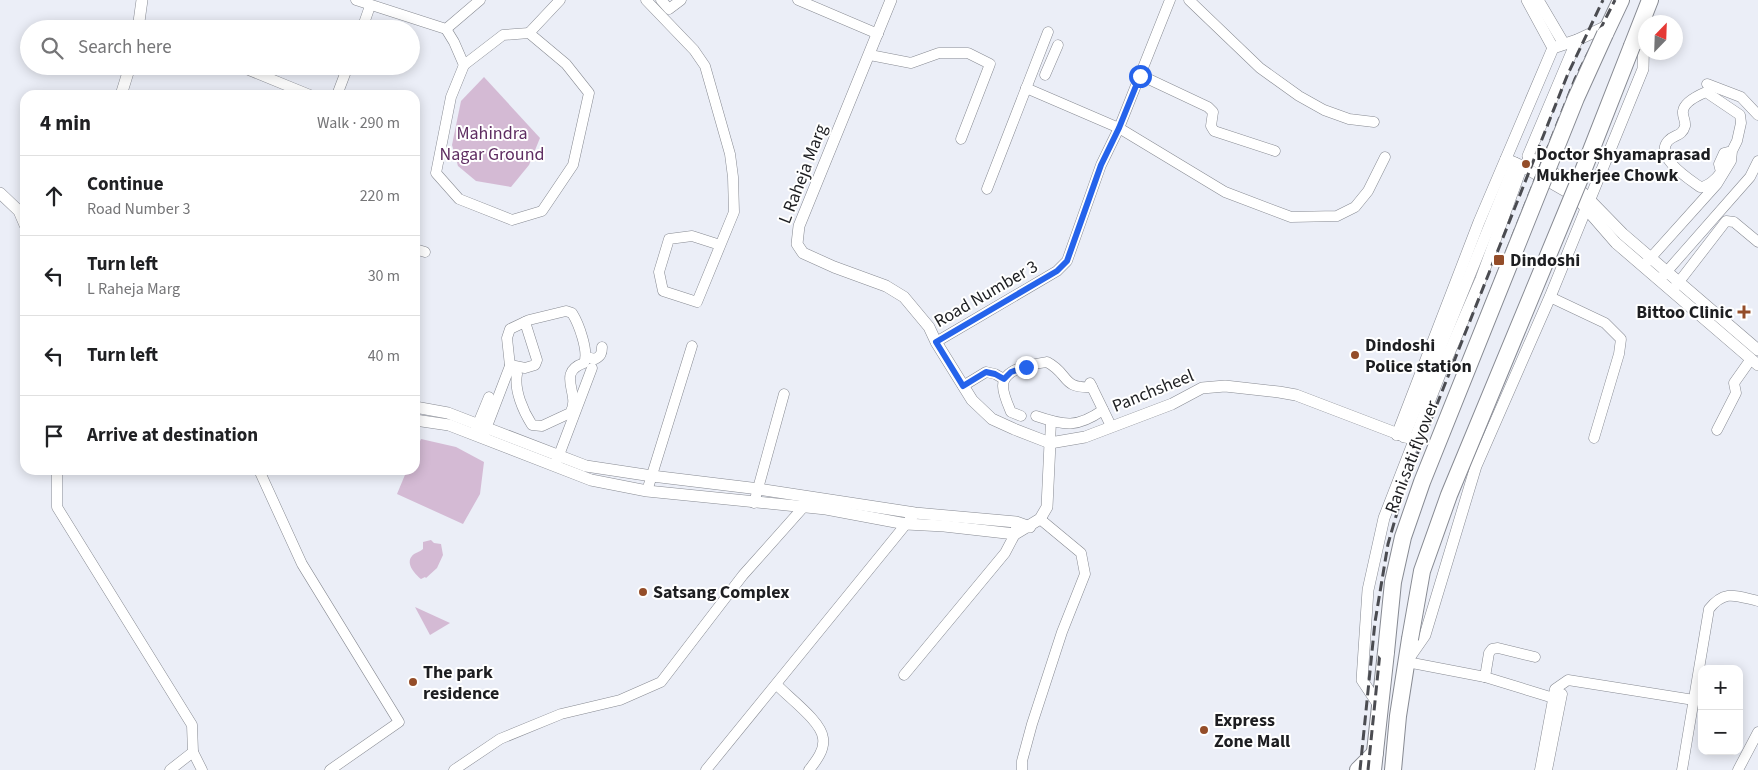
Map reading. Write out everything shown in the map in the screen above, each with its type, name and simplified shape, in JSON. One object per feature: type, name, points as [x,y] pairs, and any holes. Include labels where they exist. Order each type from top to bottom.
[{"type":"highway","name":"Rani sati flyover","points":[[1373,770],[1392,582],[1402,537],[1422,482],[1576,98],[1620,0]]},
{"type":"highway","points":[[1393,770],[1398,716],[1422,571],[1449,495],[1581,176],[1647,7]]},
{"type":"highway","points":[[1358,770],[1375,753]]},
{"type":"street","points":[[141,20],[142,0]]},
{"type":"street","points":[[356,0],[416,20]]},
{"type":"street","points":[[446,29],[480,0]]},
{"type":"street","points":[[529,33],[566,64],[589,93],[573,165],[542,211],[512,220],[460,199],[436,173],[451,97],[464,65],[504,35],[529,33],[560,0]]},
{"type":"street","points":[[646,0],[694,50],[705,66],[730,154],[733,177],[734,212],[697,302],[663,291],[659,272],[668,239],[692,236],[720,245]]},
{"type":"street","points":[[661,0],[669,9],[681,0]]},
{"type":"street","points":[[798,0],[878,34]]},
{"type":"street","name":"L Raheja Marg","points":[[891,0],[799,226],[797,244],[804,253],[834,267],[886,286],[904,297],[929,327],[936,342],[972,400],[992,419],[1050,443]]},
{"type":"street","name":"Road Number 3","points":[[936,342],[1057,271],[1067,261],[1101,165],[1119,128],[1170,0]]},
{"type":"street","points":[[1189,0],[1260,68],[1299,96],[1324,110],[1349,119],[1374,122]]},
{"type":"street","points":[[1527,0],[1558,46]]},
{"type":"street","points":[[1405,437],[1481,279],[1515,163],[1558,46],[1538,0]]},
{"type":"street","points":[[365,20],[370,6]]},
{"type":"street","points":[[1556,699],[1408,657],[1425,635],[1476,466],[1550,297],[1643,69],[1647,7]]},
{"type":"street","points":[[420,21],[446,29],[464,65]]},
{"type":"street","points":[[1558,46],[1609,25]]},
{"type":"street","points":[[987,189],[1048,32]]},
{"type":"street","points":[[1576,40],[1528,156],[1580,190],[1588,204],[1619,239],[1756,358],[1734,383],[1736,393],[1717,430]]},
{"type":"street","points":[[1045,75],[1058,45]]},
{"type":"street","points":[[870,55],[911,63],[939,53],[968,53],[990,64],[961,139]]},
{"type":"street","points":[[1040,53],[1052,58]]},
{"type":"street","points":[[123,90],[127,75]]},
{"type":"street","points":[[261,75],[298,90]]},
{"type":"street","points":[[339,90],[345,75]]},
{"type":"street","points":[[1140,76],[1208,107],[1213,112],[1211,126],[1214,131],[1275,151]]},
{"type":"street","points":[[1707,84],[1741,97],[1758,115]]},
{"type":"street","points":[[1026,88],[1119,128],[1225,192],[1290,217],[1336,216],[1355,207],[1368,191],[1385,157]]},
{"type":"street","points":[[1647,262],[1717,184],[1731,161],[1732,151],[1737,141],[1741,123],[1740,115],[1706,92],[1685,106],[1683,111],[1685,126],[1681,134],[1667,141],[1664,148],[1671,164],[1700,187],[1703,187],[1721,172],[1719,164],[1724,152],[1732,151]]},
{"type":"street","points":[[1663,276],[1750,177],[1758,161]]},
{"type":"street","points":[[1515,163],[1588,204]]},
{"type":"street","points":[[1380,707],[1362,680],[1368,590],[1384,518],[1405,437],[1479,222],[1515,163]]},
{"type":"street","points":[[0,193],[20,208]]},
{"type":"street","points":[[1676,287],[1726,221],[1734,222],[1758,242]]},
{"type":"street","points":[[1550,297],[1605,323],[1621,339],[1620,354],[1594,438]]},
{"type":"street","points":[[480,431],[510,365],[507,338],[510,329],[525,322],[566,311],[572,313],[578,325],[586,357],[584,363],[572,369],[569,379],[574,397],[570,413],[542,426],[532,425],[524,414],[516,381],[517,374]]},
{"type":"street","points":[[510,365],[525,368],[535,365],[537,360],[525,322]]},
{"type":"street","points":[[647,491],[692,346]]},
{"type":"street","points":[[586,357],[596,359],[602,353],[602,347]]},
{"type":"street","points":[[1021,416],[1012,412],[1003,388],[1004,379],[1011,372],[1047,362],[1058,368],[1069,383],[1080,387],[1090,384],[1112,426]]},
{"type":"street","points":[[557,460],[592,368]]},
{"type":"street","points":[[963,386],[986,372],[1004,379]]},
{"type":"street","name":"Panchsheel","points":[[1050,443],[1085,437],[1172,404],[1202,388],[1225,386],[1296,395],[1405,437]]},
{"type":"street","points":[[754,503],[784,394]]},
{"type":"street","points":[[480,431],[489,397]]},
{"type":"street","points":[[420,408],[448,413],[480,431],[557,460],[586,466],[757,489],[1016,528]]},
{"type":"street","points":[[1036,416],[1052,422],[1068,424],[1088,421],[1104,410]]},
{"type":"street","points":[[420,421],[480,431]]},
{"type":"street","points":[[557,460],[591,480],[647,491],[826,509],[906,524],[1016,528],[1030,526],[1040,519],[1047,507],[1052,422]]},
{"type":"street","points":[[57,475],[57,506],[192,725],[193,752],[202,770]]},
{"type":"street","points":[[261,475],[302,564],[399,722],[330,770]]},
{"type":"street","points":[[454,770],[500,739],[561,714],[620,700],[661,682],[743,575],[812,497]]},
{"type":"street","points":[[710,769],[915,513]]},
{"type":"street","points":[[1022,770],[1022,761],[1032,724],[1062,632],[1085,574],[1081,553],[1040,519]]},
{"type":"street","points":[[904,675],[1005,553],[1016,528]]},
{"type":"street","points":[[1682,770],[1709,609],[1717,600],[1727,594],[1758,601]]},
{"type":"street","points":[[1485,678],[1489,653],[1492,649],[1498,648],[1535,657]]},
{"type":"street","points":[[1540,770],[1556,699],[1555,689],[1568,680],[1694,700]]},
{"type":"street","points":[[777,685],[819,726],[824,739],[820,755],[809,770]]},
{"type":"street","points":[[1738,770],[1758,732]]},
{"type":"street","points":[[1546,750],[1547,770]]},
{"type":"street","points":[[170,770],[193,752]]},
{"type":"green space","name":"Mahindra Nagar Ground","points":[[484,77],[540,138],[529,165],[511,187],[476,181],[458,166],[452,145],[461,101]]},
{"type":"green space","points":[[421,439],[456,447],[484,462],[480,494],[463,524],[397,494],[405,475],[420,475]]},
{"type":"green space","points":[[431,540],[434,543],[441,544],[443,555],[437,568],[426,578],[421,579],[410,566],[410,559],[423,549],[423,542]]},
{"type":"green space","points":[[415,607],[450,623],[430,635]]},
{"type":"railway","points":[[1360,770],[1375,622],[1388,544],[1405,485],[1567,76],[1603,0]]},
{"type":"railway","points":[[1368,770],[1383,623],[1396,546],[1413,488],[1575,79],[1615,0]]},
{"type":"place","name":"Doctor Shyamaprasad Mukherjee Chowk","points":[[1526,164]]},
{"type":"place","name":"Dindoshi","points":[[1499,260]]},
{"type":"place","name":"Bittoo Clinic","points":[[1744,312]]},
{"type":"place","name":"Dindoshi Police station","points":[[1355,355]]},
{"type":"place","name":"Satsang Complex","points":[[643,592]]},
{"type":"place","name":"The park residence","points":[[413,682]]},
{"type":"place","name":"Express Zone Mall","points":[[1204,730]]},
{"type":"route","points":[[1026,367],[1011,372],[1004,379],[986,372],[963,386],[936,342],[1057,271],[1067,261],[1101,165],[1119,128],[1140,76]]}]
